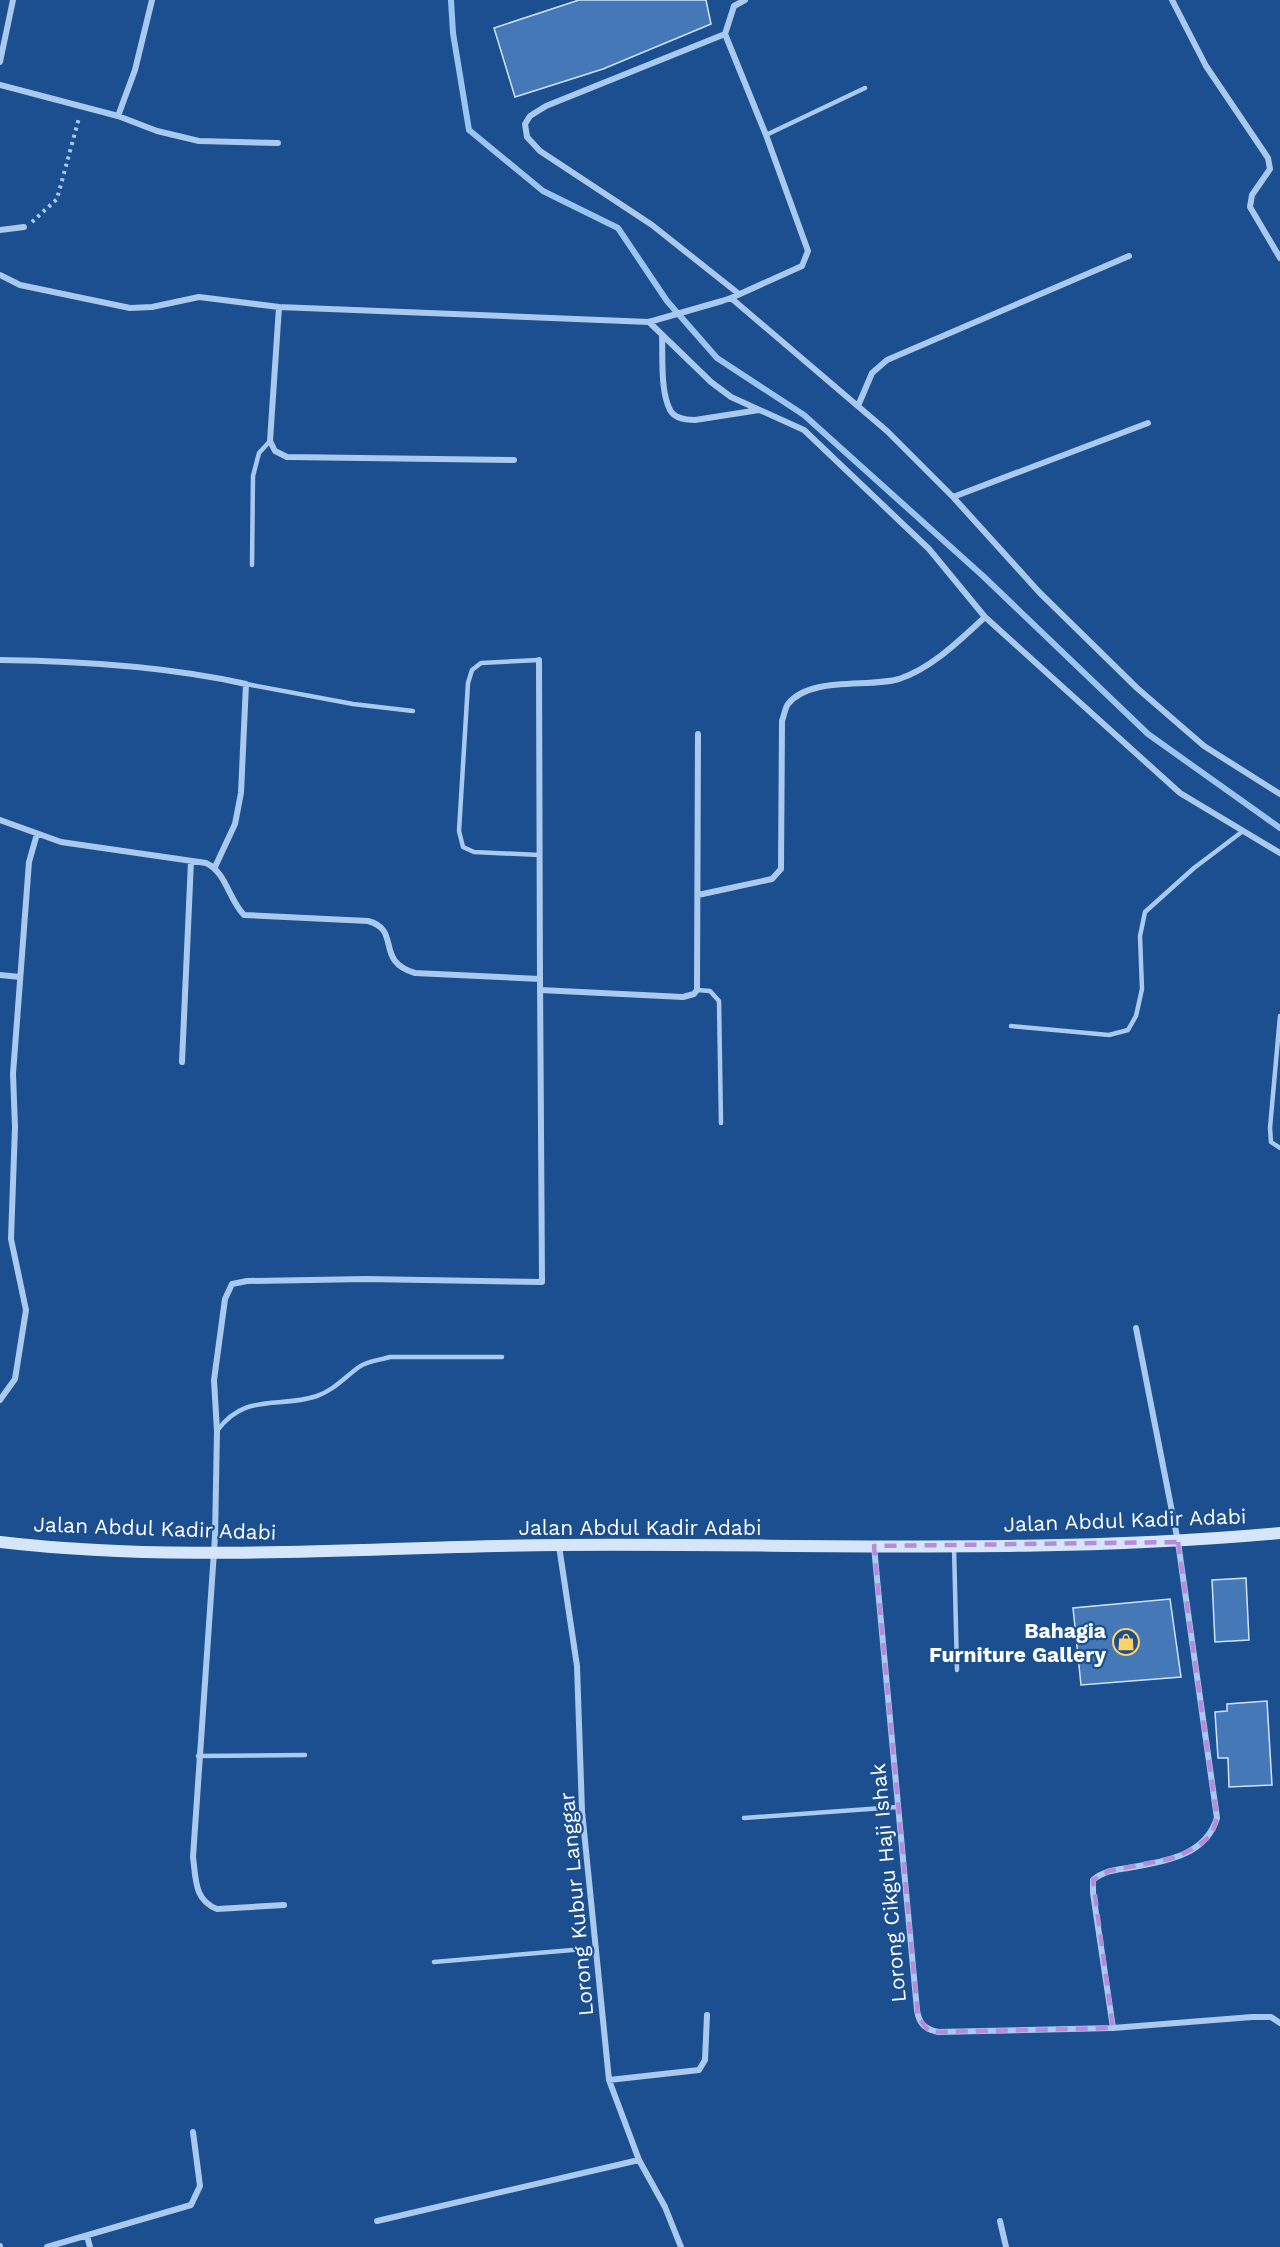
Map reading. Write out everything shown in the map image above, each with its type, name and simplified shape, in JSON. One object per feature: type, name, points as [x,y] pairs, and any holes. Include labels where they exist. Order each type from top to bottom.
[{"type":"main road","name":"Jalan Abdul Kadir Adabi","points":[[0,1542],[214,1553],[559,1545],[874,1546],[1178,1542],[1280,1533]]},
{"type":"street","points":[[0,62],[13,0]]},
{"type":"street","points":[[118,116],[135,70],[152,0]]},
{"type":"street","points":[[0,274],[20,285],[130,308],[152,307],[199,297],[279,307],[649,322],[731,298],[792,273],[802,266],[808,251],[766,135],[724,34],[733,3],[746,0]]},
{"type":"street","points":[[1172,0],[1206,66],[1268,158],[1270,168],[1252,195],[1250,207],[1280,258]]},
{"type":"street","points":[[724,34],[546,106],[530,116],[525,124],[527,137],[540,151],[652,225],[739,294]]},
{"type":"street","points":[[0,85],[118,116],[157,131],[199,141],[278,143]]},
{"type":"street","points":[[0,230],[24,227]]},
{"type":"street","points":[[858,406],[872,373],[888,360],[1129,256]]},
{"type":"street","points":[[731,298],[858,406],[953,497],[1039,592],[1137,688],[1204,746],[1280,794]]},
{"type":"street","points":[[279,307],[270,441],[275,451],[287,457],[514,460]]},
{"type":"street","points":[[649,322],[731,397],[804,430],[929,549],[985,617],[1180,793],[1280,853]]},
{"type":"street","points":[[662,335],[666,392],[670,410],[675,416],[685,420],[695,420],[760,410]]},
{"type":"street","points":[[953,497],[1148,423]]},
{"type":"street","points":[[698,895],[772,879],[781,869],[782,721],[788,704],[802,693],[825,686],[899,679],[923,667],[951,648],[985,617]]},
{"type":"street","points":[[0,660],[108,664],[216,677],[246,684],[241,793],[235,824],[215,867]]},
{"type":"street","points":[[284,1905],[217,1909],[208,1905],[198,1893],[193,1857],[198,1756],[214,1553],[217,1431],[214,1380],[225,1299],[232,1284],[366,1279],[542,1282],[540,660]]},
{"type":"street","points":[[540,990],[683,997],[694,994],[697,990],[698,734]]},
{"type":"street","points":[[0,820],[60,842],[191,861],[215,867],[235,906],[244,915],[368,921],[379,924],[386,933],[393,960],[399,968],[415,973],[540,979]]},
{"type":"street","points":[[0,1400],[15,1379],[26,1310],[10,1239],[15,1127],[13,1074],[29,862],[37,834]]},
{"type":"street","points":[[182,1062],[191,861]]},
{"type":"street","points":[[0,975],[20,977]]},
{"type":"street","points":[[1136,1328],[1178,1542],[1217,1818],[1212,1834],[1197,1847],[1173,1858],[1109,1871],[1093,1880],[1113,2028],[1252,2017],[1271,2017],[1280,2024]]},
{"type":"street","name":"Lorong Kubur Langgar","points":[[559,1545],[577,1666],[582,1811],[609,2079],[639,2160],[665,2207],[681,2247]]},
{"type":"street","name":"Lorong Cikgu Haji Ishak","points":[[874,1546],[917,2010],[922,2025],[938,2032],[1113,2028]]},
{"type":"street","points":[[609,2079],[699,2070],[705,2060],[707,2015]]},
{"type":"street","points":[[47,2247],[191,2205],[200,2186],[193,2132]]},
{"type":"street","points":[[377,2221],[639,2160]]},
{"type":"street","points":[[1000,2221],[1006,2247]]},
{"type":"street","points":[[87,2236],[90,2247]]},
{"type":"lane","points":[[766,135],[865,88]]},
{"type":"lane","points":[[252,565],[253,476],[259,453],[270,441]]},
{"type":"lane","points":[[540,660],[481,663],[472,670],[468,683],[459,831],[463,847],[474,852],[540,855]]},
{"type":"lane","points":[[246,684],[353,704],[413,711]]},
{"type":"lane","points":[[1011,1026],[1109,1035],[1128,1030],[1136,1016],[1142,989],[1140,936],[1145,912],[1194,868],[1243,831]]},
{"type":"lane","points":[[697,990],[710,991],[719,1001],[721,1123]]},
{"type":"lane","points":[[1280,1016],[1270,1128],[1271,1142],[1280,1148]]},
{"type":"lane","points":[[217,1431],[234,1411],[248,1404],[295,1402],[320,1395],[340,1384],[360,1366],[374,1361],[390,1358],[502,1357]]},
{"type":"lane","points":[[954,1545],[957,1670]]},
{"type":"lane","points":[[198,1756],[305,1755]]},
{"type":"lane","points":[[744,1818],[897,1806]]},
{"type":"lane","points":[[434,1962],[596,1948]]},
{"type":"path","points":[[24,227],[57,199],[81,107]]},
{"type":"highlighted area","points":[[1178,1542],[1217,1818],[1212,1834],[1197,1847],[1173,1858],[1109,1871],[1093,1880],[1113,2028],[938,2032],[928,2030],[918,2017],[874,1546]]},
{"type":"building","points":[[579,0],[706,0],[711,24],[603,69],[515,97],[494,28]]},
{"type":"building","points":[[1246,1578],[1249,1640],[1215,1642],[1212,1580]]},
{"type":"building","name":"Bahagia Furniture Gallery","points":[[1170,1599],[1181,1677],[1081,1685],[1073,1608]]},
{"type":"building","points":[[1267,1701],[1272,1785],[1229,1787],[1228,1758],[1218,1758],[1215,1712],[1227,1711],[1227,1704]]},
{"type":"waterway","points":[[451,0],[453,33],[469,130],[543,191],[618,228],[667,301],[717,358],[804,415],[983,576],[1148,734],[1280,828]]},
{"type":"place","name":"Bahagia Furniture Gallery","points":[[1126,1642]]}]
